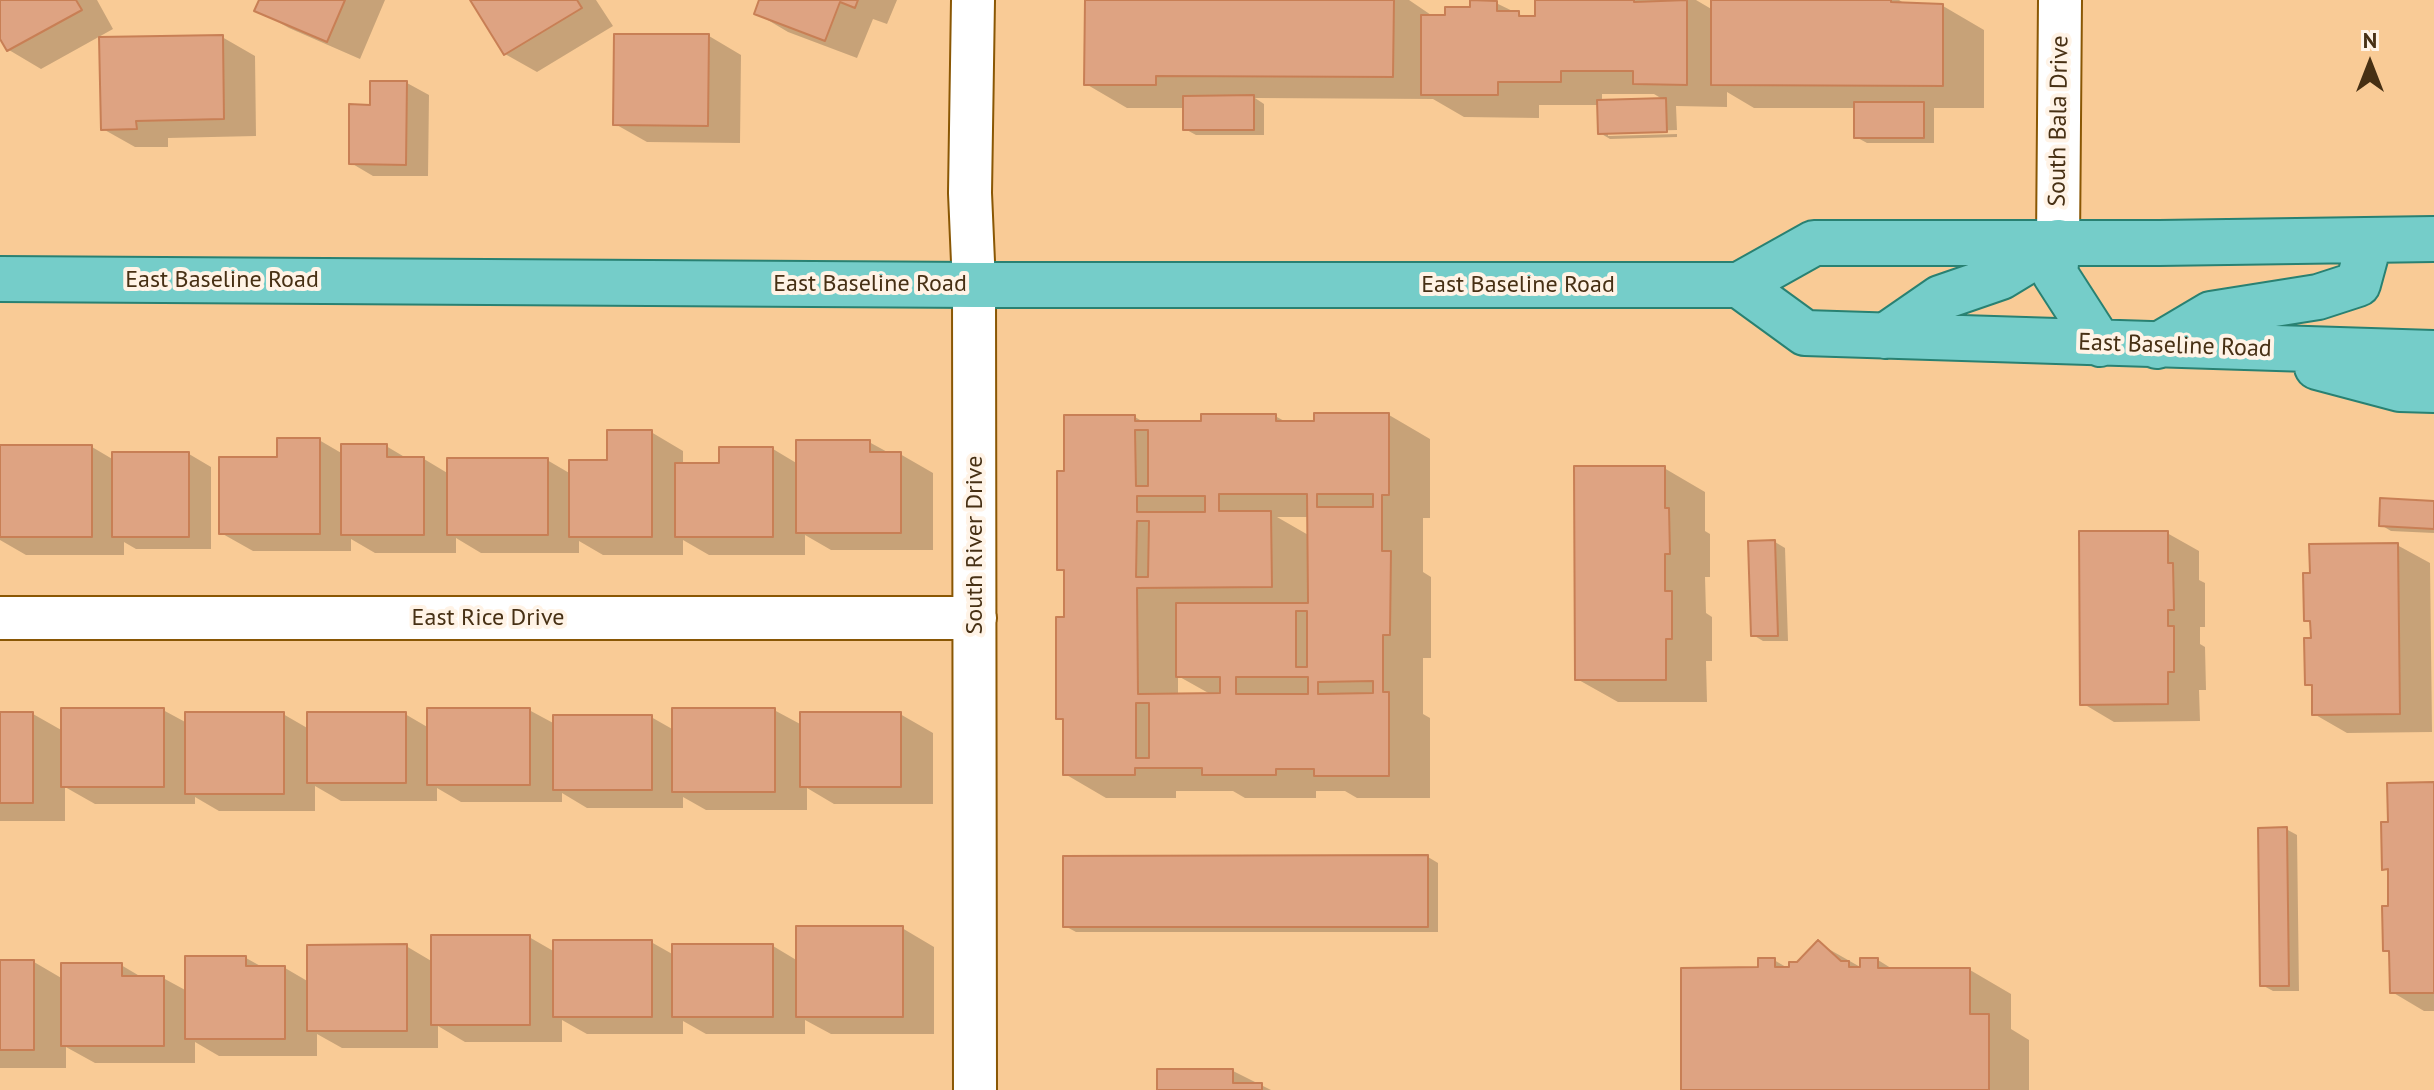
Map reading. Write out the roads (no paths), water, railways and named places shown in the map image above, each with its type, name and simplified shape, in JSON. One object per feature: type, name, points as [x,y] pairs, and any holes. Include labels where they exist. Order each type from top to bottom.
[{"type":"main road","name":"East Baseline Road","points":[[0,279],[974,285],[1739,285],[1814,243],[2434,239]]},
{"type":"main road","points":[[2157,346],[2211,314],[2318,297],[2358,284],[2370,240]]},
{"type":"main road","points":[[1885,336],[1940,298],[2001,277],[2058,242]]},
{"type":"main road","points":[[2058,242],[2055,274],[2100,344]]},
{"type":"main road","name":"East Baseline Road","points":[[1739,285],[1805,333],[2434,353]]},
{"type":"main road","points":[[2249,348],[2400,389],[2434,390]]},
{"type":"street","name":"South River Drive","points":[[973,0],[970,193],[974,285],[975,1090]]},
{"type":"street","name":"South Bala Drive","points":[[2058,242],[2060,0]]},
{"type":"street","name":"East Rice Drive","points":[[0,618],[975,618]]}]
